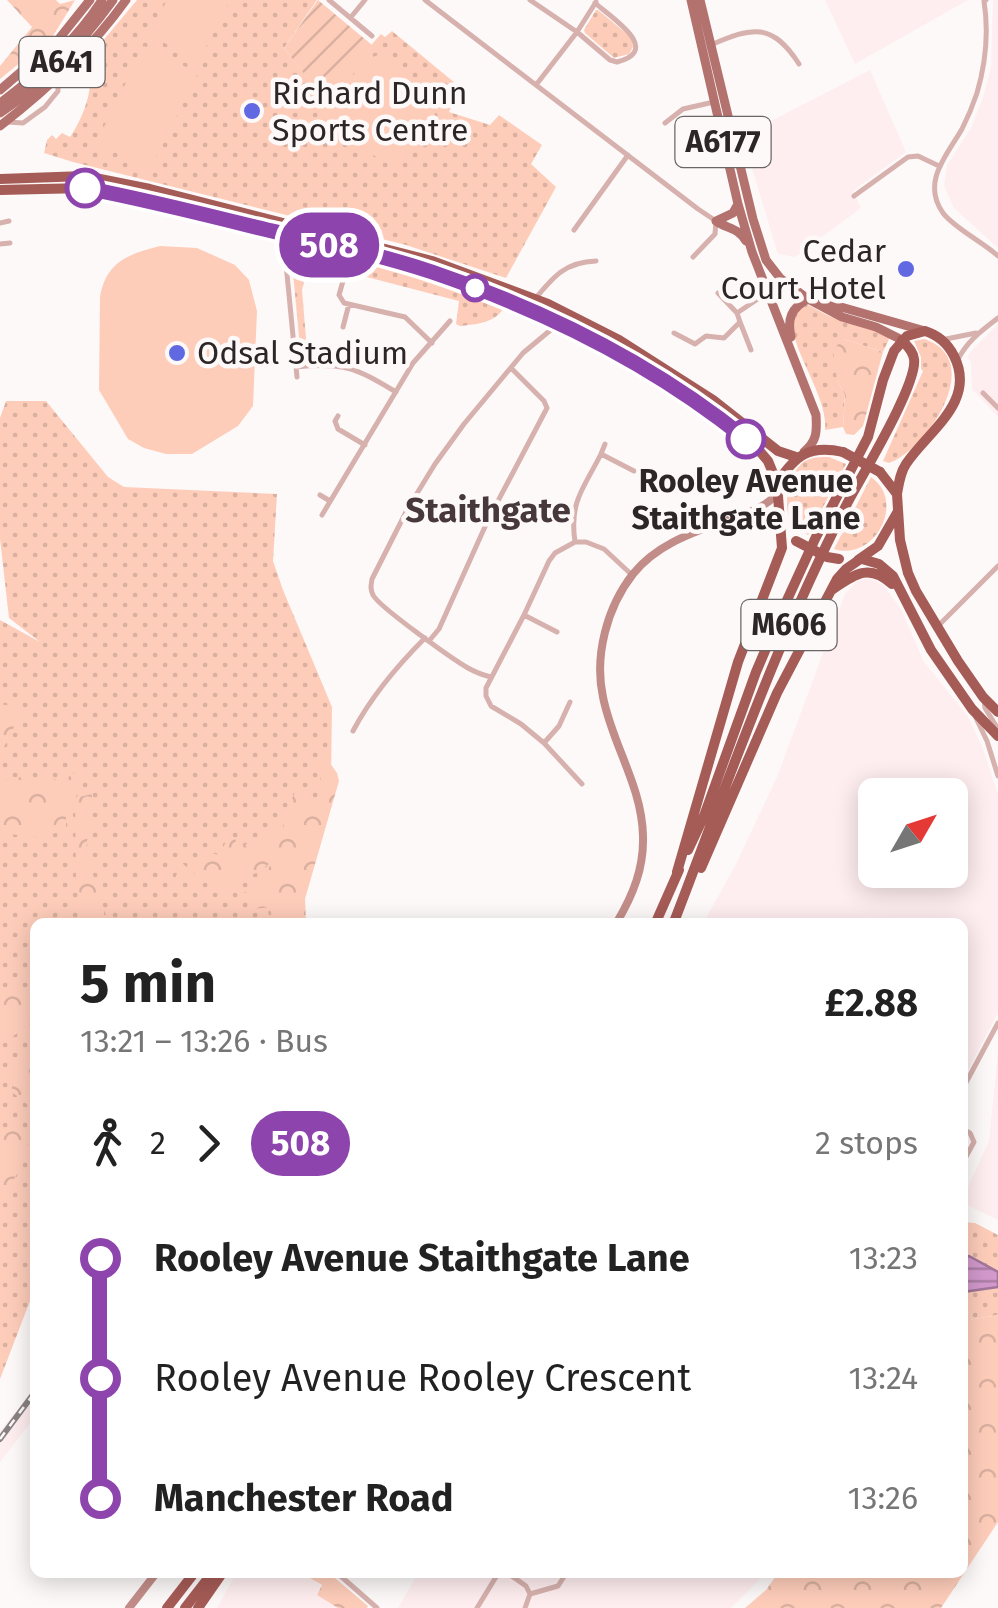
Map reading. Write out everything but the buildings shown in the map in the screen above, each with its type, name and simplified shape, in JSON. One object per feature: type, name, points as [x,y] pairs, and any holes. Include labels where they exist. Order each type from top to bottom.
[{"type":"highway","points":[[0,179],[86,176],[432,261],[535,299],[619,340],[714,400],[778,452],[843,452],[880,472],[897,494]]},
{"type":"highway","points":[[0,190],[85,188],[295,236],[429,271],[559,322],[613,350],[721,419],[764,455],[777,488],[781,522],[796,541],[827,557],[879,564],[893,576],[922,636],[972,709],[998,732]]},
{"type":"highway","points":[[902,340],[925,331]]},
{"type":"highway","name":"A6177","points":[[925,331],[941,339],[957,361]]},
{"type":"highway","name":"M606","points":[[658,918],[704,816],[782,611],[868,437],[883,380],[902,340],[914,358],[908,384],[787,629],[676,918]]},
{"type":"highway","points":[[957,361],[960,380],[954,406],[904,467],[897,494],[900,540],[908,573],[937,627],[998,712]]},
{"type":"highway","name":"A6177","points":[[777,488],[799,455]]},
{"type":"highway","points":[[860,559],[878,546],[897,512]]},
{"type":"highway","name":"M606","points":[[677,872],[738,662],[782,548],[781,522]]},
{"type":"highway","name":"M606","points":[[676,918],[778,693],[840,574],[860,559]]},
{"type":"highway","name":"M606","points":[[832,590],[853,576],[875,572],[894,585],[910,608]]},
{"type":"highway","points":[[167,1608],[191,1578]]},
{"type":"highway","points":[[185,1608],[208,1578]]},
{"type":"highway","points":[[198,1608],[219,1578]]},
{"type":"main road","points":[[0,90],[58,40],[90,0]]},
{"type":"main road","name":"A641","points":[[0,103],[66,46],[102,0]]},
{"type":"main road","name":"A641","points":[[2,120],[69,55],[114,0]]},
{"type":"main road","points":[[2,120],[58,78],[95,41],[126,0]]},
{"type":"main road","name":"A6177","points":[[691,0],[738,204],[757,251],[780,278],[808,298],[842,317],[902,340]]},
{"type":"main road","name":"A6177","points":[[700,0],[766,287],[816,415],[818,434],[799,455]]},
{"type":"main road","points":[[716,221],[733,213],[738,204]]},
{"type":"main road","points":[[716,221],[734,228],[757,251]]},
{"type":"main road","points":[[794,356],[789,321],[796,306],[808,298]]},
{"type":"main road","name":"A6177","points":[[820,305],[841,306],[925,331]]},
{"type":"street","points":[[329,0],[372,36]]},
{"type":"street","points":[[350,18],[365,0]]},
{"type":"street","points":[[424,0],[716,221],[715,234],[693,258]]},
{"type":"street","points":[[530,0],[577,32],[610,60],[617,62],[634,54],[636,42],[596,2],[577,32],[536,85]]},
{"type":"street","points":[[986,0],[985,58],[976,96],[938,166],[935,186],[942,211],[998,256]]},
{"type":"street","points":[[711,45],[734,35],[758,31],[776,35],[799,64]]},
{"type":"street","points":[[665,123],[682,109],[714,102]]},
{"type":"street","points":[[574,230],[628,155]]},
{"type":"street","points":[[854,196],[908,157],[920,157],[938,166]]},
{"type":"street","points":[[0,223],[8,222]]},
{"type":"street","points":[[295,236],[286,264],[296,376]]},
{"type":"street","points":[[0,244],[10,243]]},
{"type":"street","points":[[535,299],[556,274],[581,261],[596,260]]},
{"type":"street","points":[[345,274],[339,294],[344,303],[406,317],[432,342]]},
{"type":"street","points":[[737,313],[766,287]]},
{"type":"street","points":[[718,293],[737,313],[751,350]]},
{"type":"street","points":[[343,327],[349,304]]},
{"type":"street","points":[[957,361],[976,333],[998,318]]},
{"type":"street","points":[[322,515],[414,363],[450,321]]},
{"type":"street","points":[[490,677],[466,667],[377,600],[372,594],[372,579],[408,508],[464,424],[511,368],[559,322]]},
{"type":"street","points":[[674,333],[695,344],[706,336],[727,336],[740,322]]},
{"type":"street","points":[[941,339],[976,333]]},
{"type":"street","points":[[296,366],[336,364],[354,368],[396,392]]},
{"type":"street","points":[[353,731],[403,660],[439,628],[488,520],[546,408],[544,401],[511,368]]},
{"type":"street","points":[[983,393],[998,408]]},
{"type":"street","points":[[338,416],[338,429],[365,445]]},
{"type":"street","points":[[574,542],[574,505],[605,444]]},
{"type":"street","points":[[600,454],[634,471]]},
{"type":"street","points":[[620,918],[638,877],[644,834],[635,790],[603,697],[600,661],[606,627],[632,575],[652,556],[672,542],[756,511],[777,488]]},
{"type":"street","points":[[320,495],[330,502]]},
{"type":"street","points":[[756,511],[781,522]]},
{"type":"street","points":[[582,784],[544,743],[491,706],[486,688],[555,553],[574,542],[586,542],[604,549],[632,575]]},
{"type":"street","points":[[937,627],[998,566]]},
{"type":"street","points":[[524,615],[557,632]]},
{"type":"street","points":[[984,697],[998,732]]},
{"type":"street","points":[[544,743],[559,726],[570,702]]},
{"type":"street","points":[[972,709],[998,776]]},
{"type":"street","points":[[968,1079],[998,1023]]},
{"type":"street","points":[[129,1608],[152,1578]]},
{"type":"street","points":[[343,1578],[377,1608]]},
{"type":"street","points":[[491,1608],[479,1605],[495,1578]]},
{"type":"street","points":[[515,1578],[530,1594],[525,1608]]},
{"type":"street","points":[[530,1594],[558,1586],[563,1578]]},
{"type":"shaded area","points":[[825,0],[968,0],[855,64]]},
{"type":"shaded area","points":[[993,0],[998,0],[998,248],[954,208],[944,186],[947,165],[971,128],[991,68]]},
{"type":"shaded area","points":[[870,70],[906,152],[853,191],[861,208],[795,257],[778,254],[742,136]]},
{"type":"shaded area","points":[[998,324],[998,417],[972,389],[971,362],[967,357]]},
{"type":"shaded area","points":[[870,578],[883,585],[901,609],[924,662],[967,715],[998,795],[998,1013],[968,1070],[968,918],[706,918],[777,777],[845,594],[857,581]]},
{"type":"shaded area","points":[[998,1051],[998,1220],[968,1205],[968,1187],[989,1141]]},
{"type":"shaded area","points":[[968,1256],[998,1272],[998,1287],[968,1291]]},
{"type":"shaded area","points":[[30,1393],[30,1423],[0,1462],[0,1431]]},
{"type":"shaded area","points":[[234,1578],[309,1578],[322,1586],[317,1595],[338,1608],[217,1608]]},
{"type":"shaded area","points":[[415,1578],[760,1578],[731,1608],[398,1608]]},
{"type":"green space","points":[[7,0],[56,0],[60,4],[75,0],[53,36],[0,79],[0,66],[32,27]]},
{"type":"green space","points":[[137,0],[317,0],[284,48],[324,98],[381,34],[385,37],[392,31],[461,88],[449,112],[490,125],[499,115],[542,145],[531,164],[556,187],[506,278],[406,245],[44,153],[52,135],[56,139],[62,133],[70,137],[90,87],[90,70],[80,68]]},
{"type":"green space","points":[[167,0],[230,0],[199,61],[149,35]]},
{"type":"green space","points":[[318,0],[372,45],[314,105],[304,85],[309,80],[284,48]]},
{"type":"green space","points":[[596,10],[632,39],[629,54],[614,58],[585,33]]},
{"type":"green space","points":[[144,46],[198,73],[150,170],[96,143]]},
{"type":"green space","points":[[378,55],[404,68],[436,111],[418,141],[390,164],[340,138],[325,121],[326,106],[366,60]]},
{"type":"green space","points":[[300,244],[399,268],[505,306],[492,319],[460,326],[456,324],[459,301],[309,262],[302,290],[308,362],[301,358],[292,262],[294,250]]},
{"type":"green space","name":"Odsal Stadium","points":[[160,246],[197,248],[235,265],[249,280],[257,311],[253,406],[238,426],[192,454],[166,454],[128,439],[99,390],[100,297],[107,275],[120,261]]},
{"type":"green space","points":[[803,305],[890,337],[883,352],[843,339],[837,380],[845,395],[843,427],[825,430],[821,402],[796,342],[794,319]]},
{"type":"green space","points":[[843,339],[883,352],[863,426],[854,435],[846,434],[843,427],[845,395],[837,380],[833,350]]},
{"type":"green space","points":[[924,339],[942,349],[951,365],[951,383],[934,423],[920,441],[889,463],[883,461],[923,371],[914,341]]},
{"type":"green space","points":[[6,401],[46,401],[108,477],[124,487],[277,494],[273,561],[332,707],[331,778],[293,918],[30,918],[30,1301],[0,1379],[0,620],[40,642],[9,618],[0,539],[0,418]]},
{"type":"green space","points":[[829,457],[846,464],[808,535],[790,520],[789,488],[805,461]]},
{"type":"green space","points":[[871,477],[886,501],[881,527],[862,547],[849,551],[834,549]]},
{"type":"green space","points":[[0,704],[17,707],[19,717],[0,755]]},
{"type":"green space","points":[[323,753],[339,781],[305,899],[306,918],[262,918],[273,907],[251,909],[242,892],[256,892],[272,862],[254,874],[243,875],[219,896],[213,879],[175,879],[181,862],[194,874],[207,852],[219,855],[227,840],[235,839],[239,848],[285,830],[281,817],[298,783],[310,798],[317,799],[321,776],[312,763]]},
{"type":"green space","points":[[84,767],[85,780],[75,798],[92,794],[86,852],[107,918],[85,918],[76,876],[75,799],[66,814],[66,831],[36,837],[0,833],[0,782],[12,777],[64,780]]},
{"type":"green space","points":[[0,991],[30,991],[30,1024],[0,1045]]},
{"type":"green space","points":[[30,1050],[30,1109],[12,1092],[12,1075]]},
{"type":"green space","points":[[0,1129],[27,1135],[27,1157],[0,1203]]},
{"type":"green space","points":[[968,1222],[998,1235],[998,1272],[969,1256]]},
{"type":"green space","points":[[998,1287],[998,1315],[968,1320],[968,1291]]},
{"type":"green space","points":[[998,1315],[998,1522],[968,1567],[968,1320]]},
{"type":"green space","points":[[310,1578],[335,1578],[368,1606],[338,1608],[317,1595],[322,1585]]},
{"type":"green space","points":[[774,1578],[961,1578],[941,1608],[745,1608]]},
{"type":"railway","points":[[0,1439],[30,1399]]},
{"type":"bus line","name":"508","points":[[85,188],[368,254],[492,294],[543,314],[613,350],[713,413],[746,439]]},
{"type":"place","name":"Richard Dunn Sports Centre","points":[[252,111]]},
{"type":"place","name":"Cedar Court Hotel","points":[[906,269]]},
{"type":"place","name":"Odsal Stadium","points":[[177,353]]},
{"type":"place","name":"Rooley Avenue Staithgate Lane","points":[[746,439]]},
{"type":"district","name":"Staithgate","points":[[488,510]]}]
